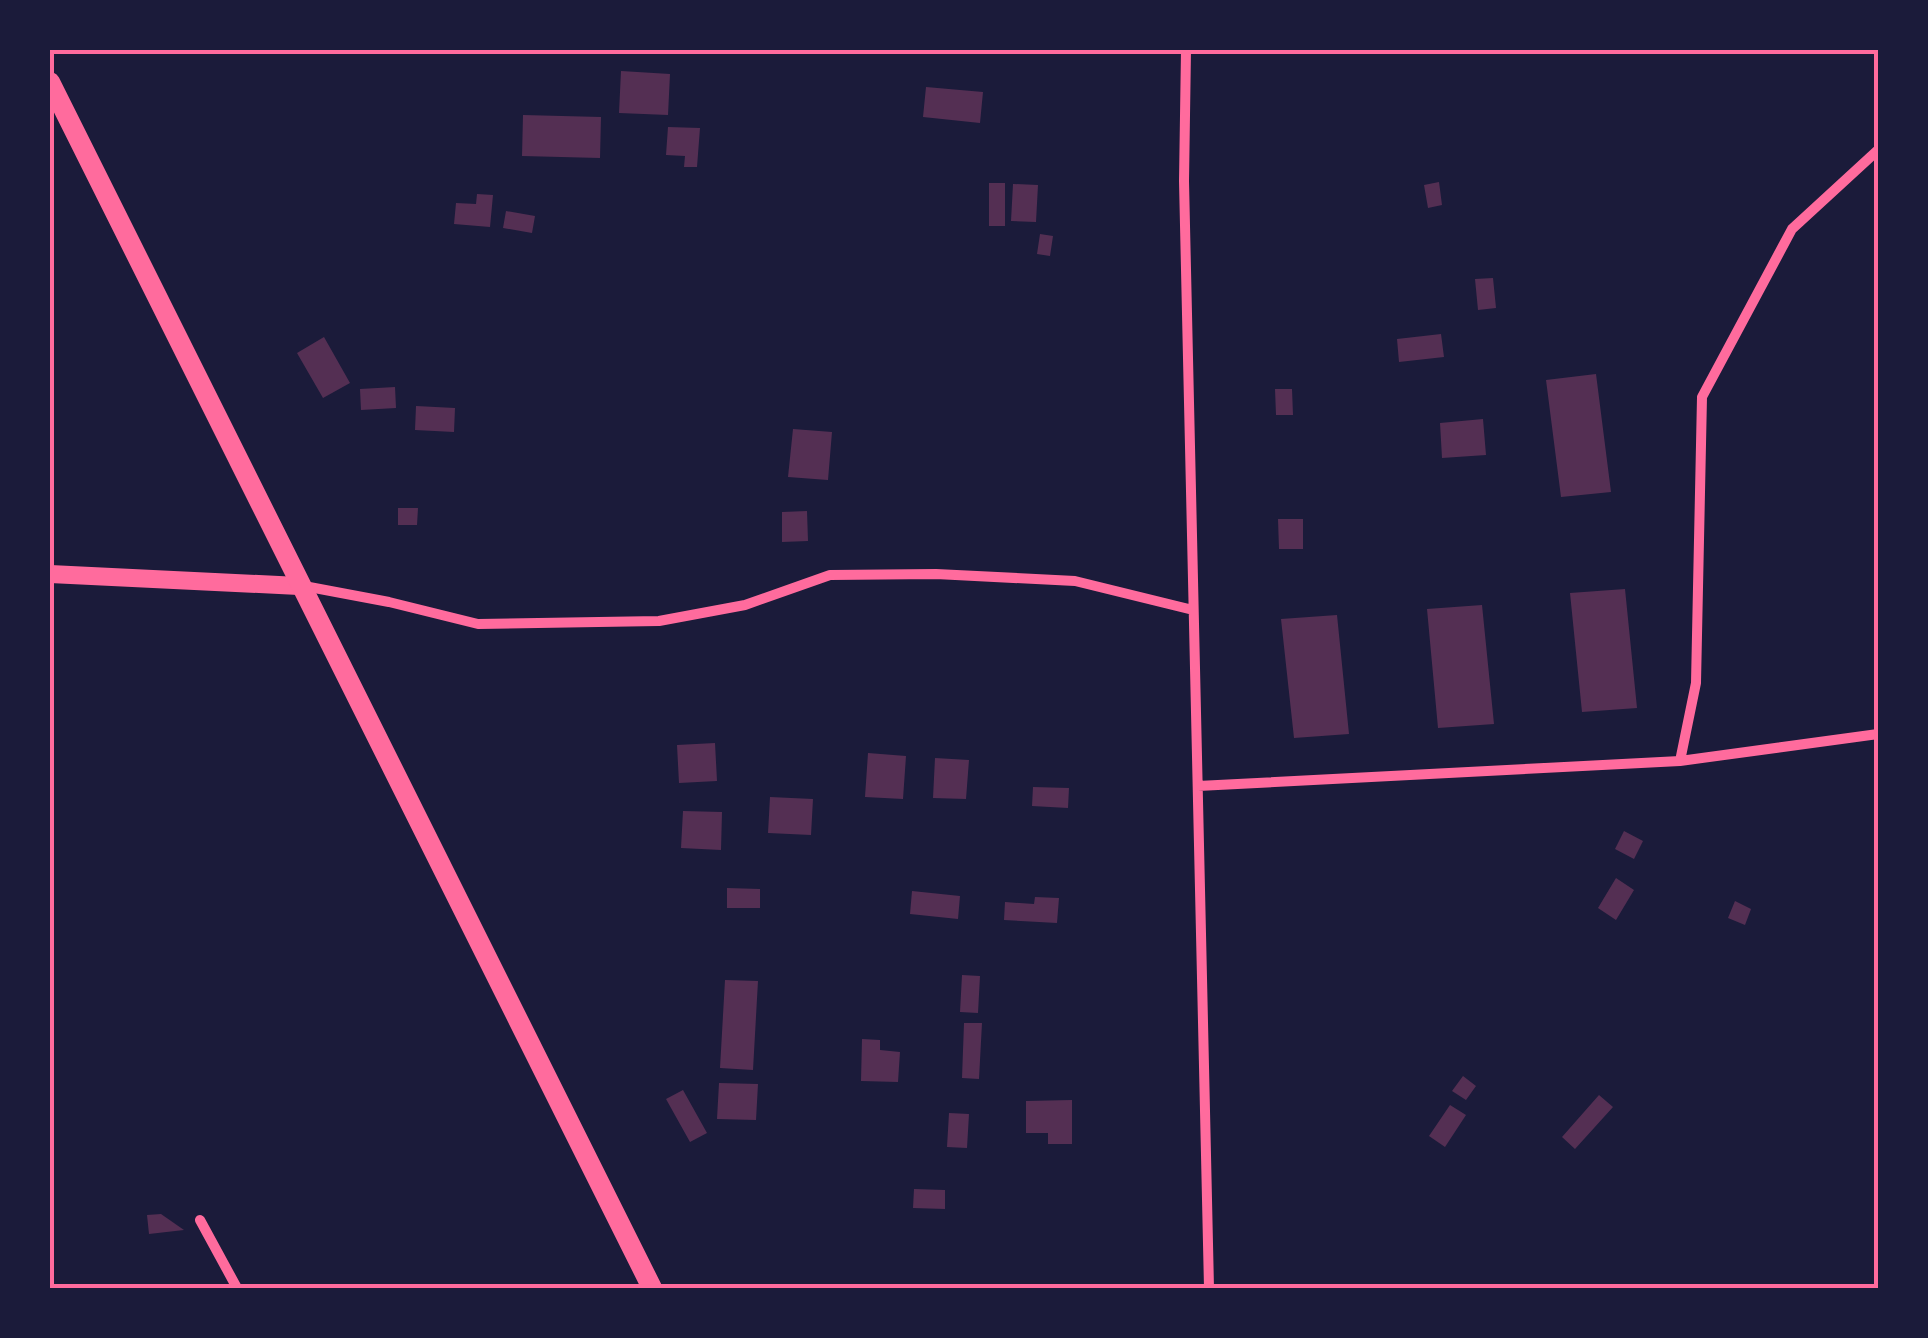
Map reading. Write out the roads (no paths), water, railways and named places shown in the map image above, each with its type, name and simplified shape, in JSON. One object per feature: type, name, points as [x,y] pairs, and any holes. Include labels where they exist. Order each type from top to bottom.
[{"type":"main road","points":[[50,82],[652,1288]]},
{"type":"street","points":[[1186,50],[1184,181],[1209,1288]]},
{"type":"street","points":[[1680,761],[1696,684],[1702,397],[1792,229],[1878,150]]},
{"type":"street","points":[[50,574],[300,586],[478,624],[659,621],[744,605],[830,575],[936,574],[1075,581],[1194,610]]},
{"type":"street","points":[[1198,786],[1680,761],[1878,734]]},
{"type":"street","points":[[200,1220],[237,1288]]}]
